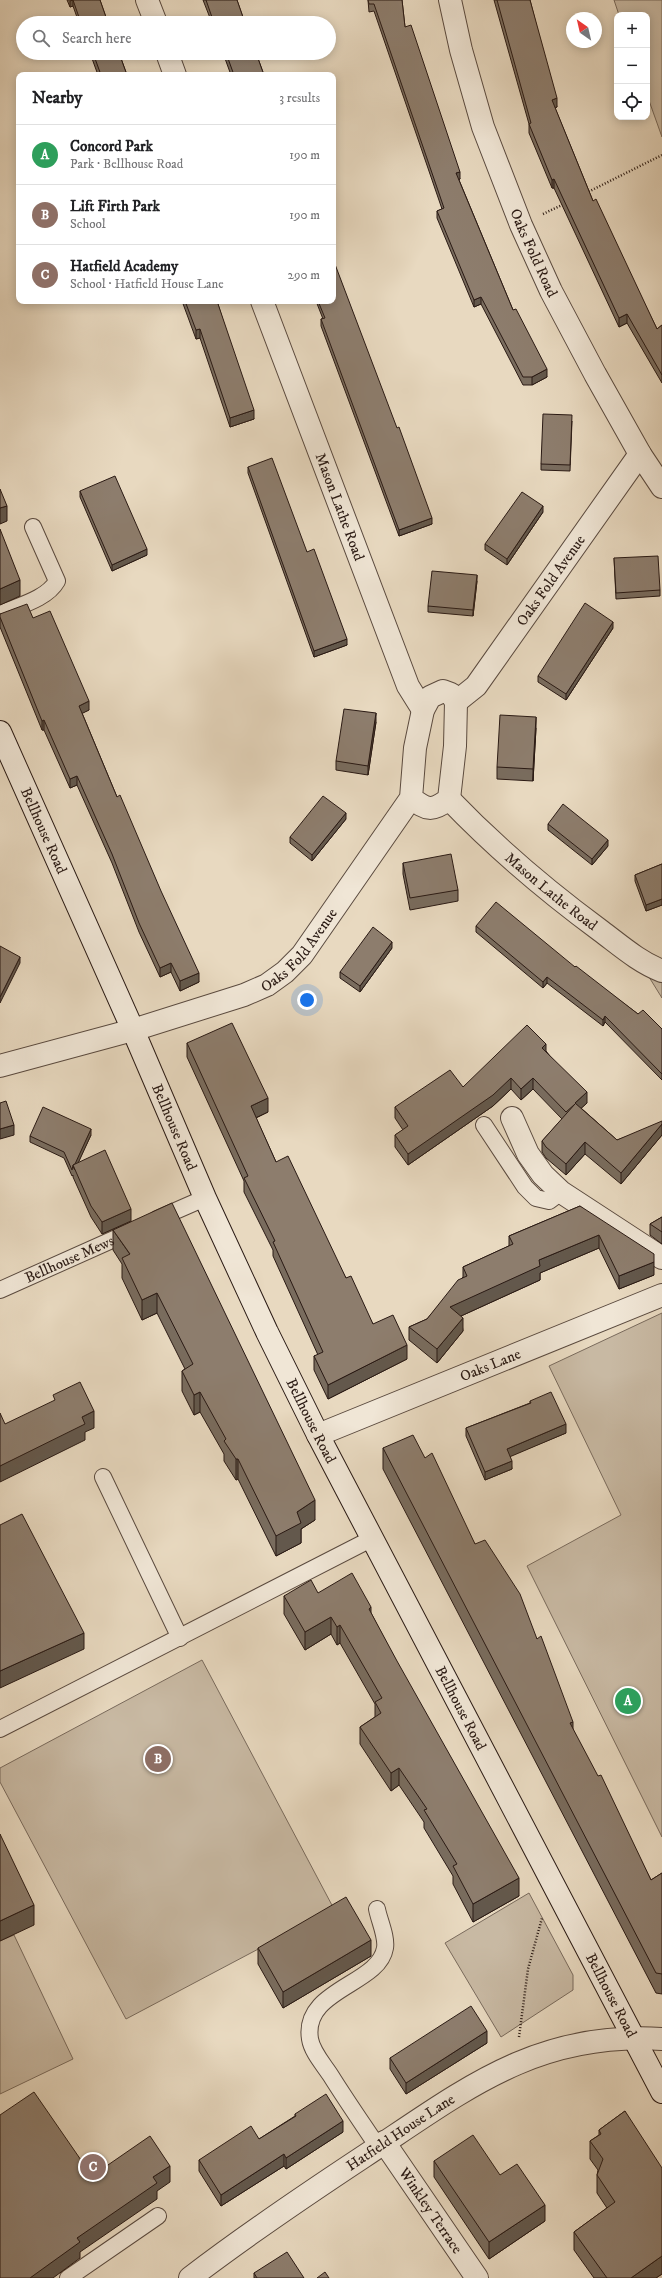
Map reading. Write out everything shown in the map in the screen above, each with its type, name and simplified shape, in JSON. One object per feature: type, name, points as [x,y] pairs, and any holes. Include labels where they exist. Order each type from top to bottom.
[{"type":"street","points":[[147,0],[153,16]]},
{"type":"street","name":"Oaks Fold Road","points":[[450,0],[461,50],[483,127],[521,224],[551,291],[640,454],[662,487]]},
{"type":"street","points":[[170,60],[174,72]]},
{"type":"street","name":"Mason Lathe Road","points":[[263,304],[408,686],[423,710]]},
{"type":"street","name":"Oaks Fold Avenue","points":[[456,702],[476,686],[640,454]]},
{"type":"street","points":[[442,691],[451,694],[456,702],[456,746],[449,799],[437,808],[424,808],[411,798],[415,748],[423,710],[430,697],[442,691]]},
{"type":"street","name":"Bellhouse Road","points":[[0,732],[133,1030],[204,1198],[267,1332],[318,1434],[662,2092]]},
{"type":"street","name":"Oaks Fold Avenue","points":[[0,1066],[133,1030],[244,995],[267,985],[285,972],[302,955],[411,798]]},
{"type":"street","name":"Mason Lathe Road","points":[[449,799],[469,820],[571,909],[645,964],[662,971]]},
{"type":"street","points":[[512,1118],[528,1154],[543,1175],[561,1192],[662,1258]]},
{"type":"street","name":"Oaks Lane","points":[[318,1434],[662,1295]]},
{"type":"street","name":"Hatfield House Lane","points":[[190,2278],[271,2218],[450,2099],[515,2063],[567,2045],[633,2037],[662,2038]]},
{"type":"street","name":"Winkley Terrace","points":[[381,2145],[477,2278]]},
{"type":"lane","points":[[0,614],[42,596],[53,588],[57,581],[33,527]]},
{"type":"lane","points":[[484,1125],[525,1187],[536,1198],[549,1200],[561,1192]]},
{"type":"lane","name":"Bellhouse Mews","points":[[0,1290],[204,1198]]},
{"type":"lane","points":[[103,1477],[180,1638]]},
{"type":"lane","points":[[0,1729],[373,1538]]},
{"type":"lane","points":[[377,1909],[385,1947],[382,1956],[371,1968],[316,2008],[310,2024],[310,2040],[319,2058],[381,2145]]},
{"type":"lane","points":[[68,2278],[158,2216]]},
{"type":"path","points":[[585,193],[662,155]]},
{"type":"path","points":[[521,224],[571,200]]},
{"type":"path","points":[[515,2063],[528,1969],[552,1882]]},
{"type":"shaded area","points":[[614,0],[662,0],[662,137],[650,103],[650,12],[618,12]]},
{"type":"shaded area","points":[[649,977],[662,982],[662,998]]},
{"type":"shaded area","points":[[662,1313],[662,1837],[527,1566],[621,1515],[549,1366]]},
{"type":"shaded area","points":[[202,1660],[334,1909],[126,2019],[0,1782],[0,1768]]},
{"type":"shaded area","points":[[529,1893],[573,1975],[573,1990],[501,2037],[445,1943]]},
{"type":"shaded area","points":[[14,1935],[73,2059],[0,2094],[0,1941]]},
{"type":"building","points":[[73,0],[100,0],[106,16],[79,16]]},
{"type":"building","points":[[206,0],[237,0],[243,16],[212,16]]},
{"type":"building","points":[[368,0],[402,0],[405,27],[411,25],[460,172],[456,173],[513,310],[516,309],[547,369],[532,377],[523,377],[481,297],[474,300],[437,211],[444,208],[374,4],[369,4]]},
{"type":"building","points":[[497,0],[530,0],[557,98],[552,100],[593,201],[596,199],[657,329],[662,325],[662,375],[627,314],[619,318],[554,179],[552,180],[529,124],[531,123]]},
{"type":"building","points":[[96,60],[122,60],[126,72],[100,72]]},
{"type":"building","points":[[229,60],[259,60],[263,72],[233,72]]},
{"type":"building","points":[[336,267],[397,428],[399,427],[432,518],[399,530],[321,319],[325,318],[319,304],[336,304]]},
{"type":"building","points":[[186,304],[218,304],[254,410],[230,418],[200,329],[196,330]]},
{"type":"building","points":[[543,414],[572,415],[570,465],[541,464]]},
{"type":"building","points":[[272,458],[307,552],[314,549],[347,639],[314,651],[248,467]]},
{"type":"building","points":[[115,476],[147,549],[112,565],[80,491]]},
{"type":"building","points":[[0,489],[7,506],[0,508]]},
{"type":"building","points":[[522,492],[543,506],[507,559],[485,544]]},
{"type":"building","points":[[0,529],[20,580],[0,589]]},
{"type":"building","points":[[658,556],[660,590],[616,593],[614,558]]},
{"type":"building","points":[[432,571],[477,575],[473,610],[428,606]]},
{"type":"building","points":[[585,603],[613,622],[566,694],[538,676]]},
{"type":"building","points":[[27,604],[33,618],[50,611],[89,701],[79,706],[117,797],[120,795],[161,891],[199,973],[180,981],[171,963],[160,968],[139,923],[112,854],[77,776],[70,779],[44,720],[42,721],[0,617],[0,614]]},
{"type":"building","points":[[344,709],[376,713],[368,766],[336,761]]},
{"type":"building","points":[[500,715],[536,717],[533,769],[497,767]]},
{"type":"building","points":[[323,796],[346,813],[312,855],[290,837]]},
{"type":"building","points":[[563,804],[608,840],[592,859],[548,824]]},
{"type":"building","points":[[451,854],[458,890],[410,898],[403,863]]},
{"type":"building","points":[[662,864],[662,899],[646,905],[635,875]]},
{"type":"building","points":[[496,902],[575,967],[576,966],[638,1014],[643,1010],[662,1029],[662,1074],[605,1016],[603,1020],[547,977],[543,982],[476,926]]},
{"type":"building","points":[[373,927],[392,942],[360,986],[340,972]]},
{"type":"building","points":[[0,946],[20,957],[0,997]]},
{"type":"building","points":[[232,1023],[268,1098],[251,1106],[276,1162],[288,1156],[346,1278],[351,1276],[373,1324],[393,1315],[407,1345],[328,1385],[314,1356],[323,1352],[273,1242],[275,1241],[244,1178],[248,1176],[187,1043]]},
{"type":"building","points":[[527,1025],[546,1044],[542,1048],[587,1092],[575,1103],[617,1140],[662,1121],[662,1124],[621,1173],[585,1142],[566,1164],[546,1147],[542,1141],[575,1104],[566,1112],[533,1078],[521,1089],[511,1078],[493,1095],[408,1154],[395,1135],[408,1126],[395,1107],[450,1070],[463,1087]]},
{"type":"building","points":[[6,1101],[14,1125],[0,1129],[0,1103]]},
{"type":"building","points":[[43,1107],[91,1129],[72,1170],[64,1152],[30,1136]]},
{"type":"building","points":[[105,1150],[131,1209],[102,1222],[91,1206],[73,1165]]},
{"type":"building","points":[[172,1203],[315,1500],[297,1512],[301,1523],[276,1536],[238,1459],[236,1459],[224,1441],[226,1439],[200,1392],[194,1395],[182,1371],[193,1364],[157,1293],[142,1300],[122,1258],[130,1254],[113,1230]]},
{"type":"building","points":[[580,1206],[654,1254],[654,1262],[619,1276],[599,1235],[539,1260],[540,1266],[450,1307],[463,1318],[437,1349],[409,1327],[427,1319],[458,1280],[467,1276],[463,1267],[513,1244],[509,1236]]},
{"type":"building","points":[[662,1217],[662,1232],[650,1224]]},
{"type":"building","points":[[80,1382],[94,1411],[82,1417],[85,1424],[0,1466],[0,1413],[5,1424],[55,1400],[53,1395]]},
{"type":"building","points":[[551,1392],[566,1424],[507,1449],[512,1461],[485,1472],[466,1428],[531,1403],[530,1401]]},
{"type":"building","points":[[413,1435],[425,1458],[432,1453],[475,1544],[485,1540],[520,1594],[537,1639],[541,1636],[573,1722],[570,1723],[598,1776],[601,1775],[651,1880],[662,1873],[662,1974],[656,1973],[383,1448]]},
{"type":"building","points":[[22,1514],[84,1633],[0,1671],[0,1525]]},
{"type":"building","points":[[352,1573],[371,1607],[369,1609],[397,1661],[519,1878],[473,1904],[453,1866],[457,1864],[424,1810],[427,1809],[399,1768],[391,1773],[360,1727],[381,1713],[375,1702],[382,1698],[340,1625],[337,1627],[331,1617],[305,1632],[284,1596],[311,1580],[318,1593]]},
{"type":"building","points":[[0,1834],[34,1905],[0,1921]]},
{"type":"building","points":[[346,1897],[371,1940],[283,1992],[258,1948]]},
{"type":"building","points":[[471,2006],[487,2031],[406,2083],[390,2058]]},
{"type":"building","points":[[34,2092],[92,2176],[150,2136],[170,2166],[153,2177],[157,2183],[77,2238],[80,2242],[30,2278],[0,2278],[0,2115]]},
{"type":"building","points":[[326,2094],[343,2121],[286,2158],[284,2154],[221,2195],[199,2160],[251,2126],[259,2139],[296,2116],[295,2114]]},
{"type":"building","points":[[625,2111],[662,2168],[662,2256],[631,2278],[607,2278],[574,2232],[615,2202],[597,2175],[603,2159],[590,2141],[601,2134],[599,2130]]},
{"type":"building","points":[[473,2135],[500,2175],[517,2164],[545,2205],[489,2242],[434,2161]]},
{"type":"building","points":[[287,2252],[304,2278],[257,2278],[254,2273]]},
{"type":"building","points":[[325,2272],[329,2278],[317,2278]]},
{"type":"place","name":"Concord Park","points":[[628,1701]]},
{"type":"place","name":"Lift Firth Park","points":[[158,1759]]},
{"type":"place","name":"Hatfield Academy","points":[[93,2167]]}]
